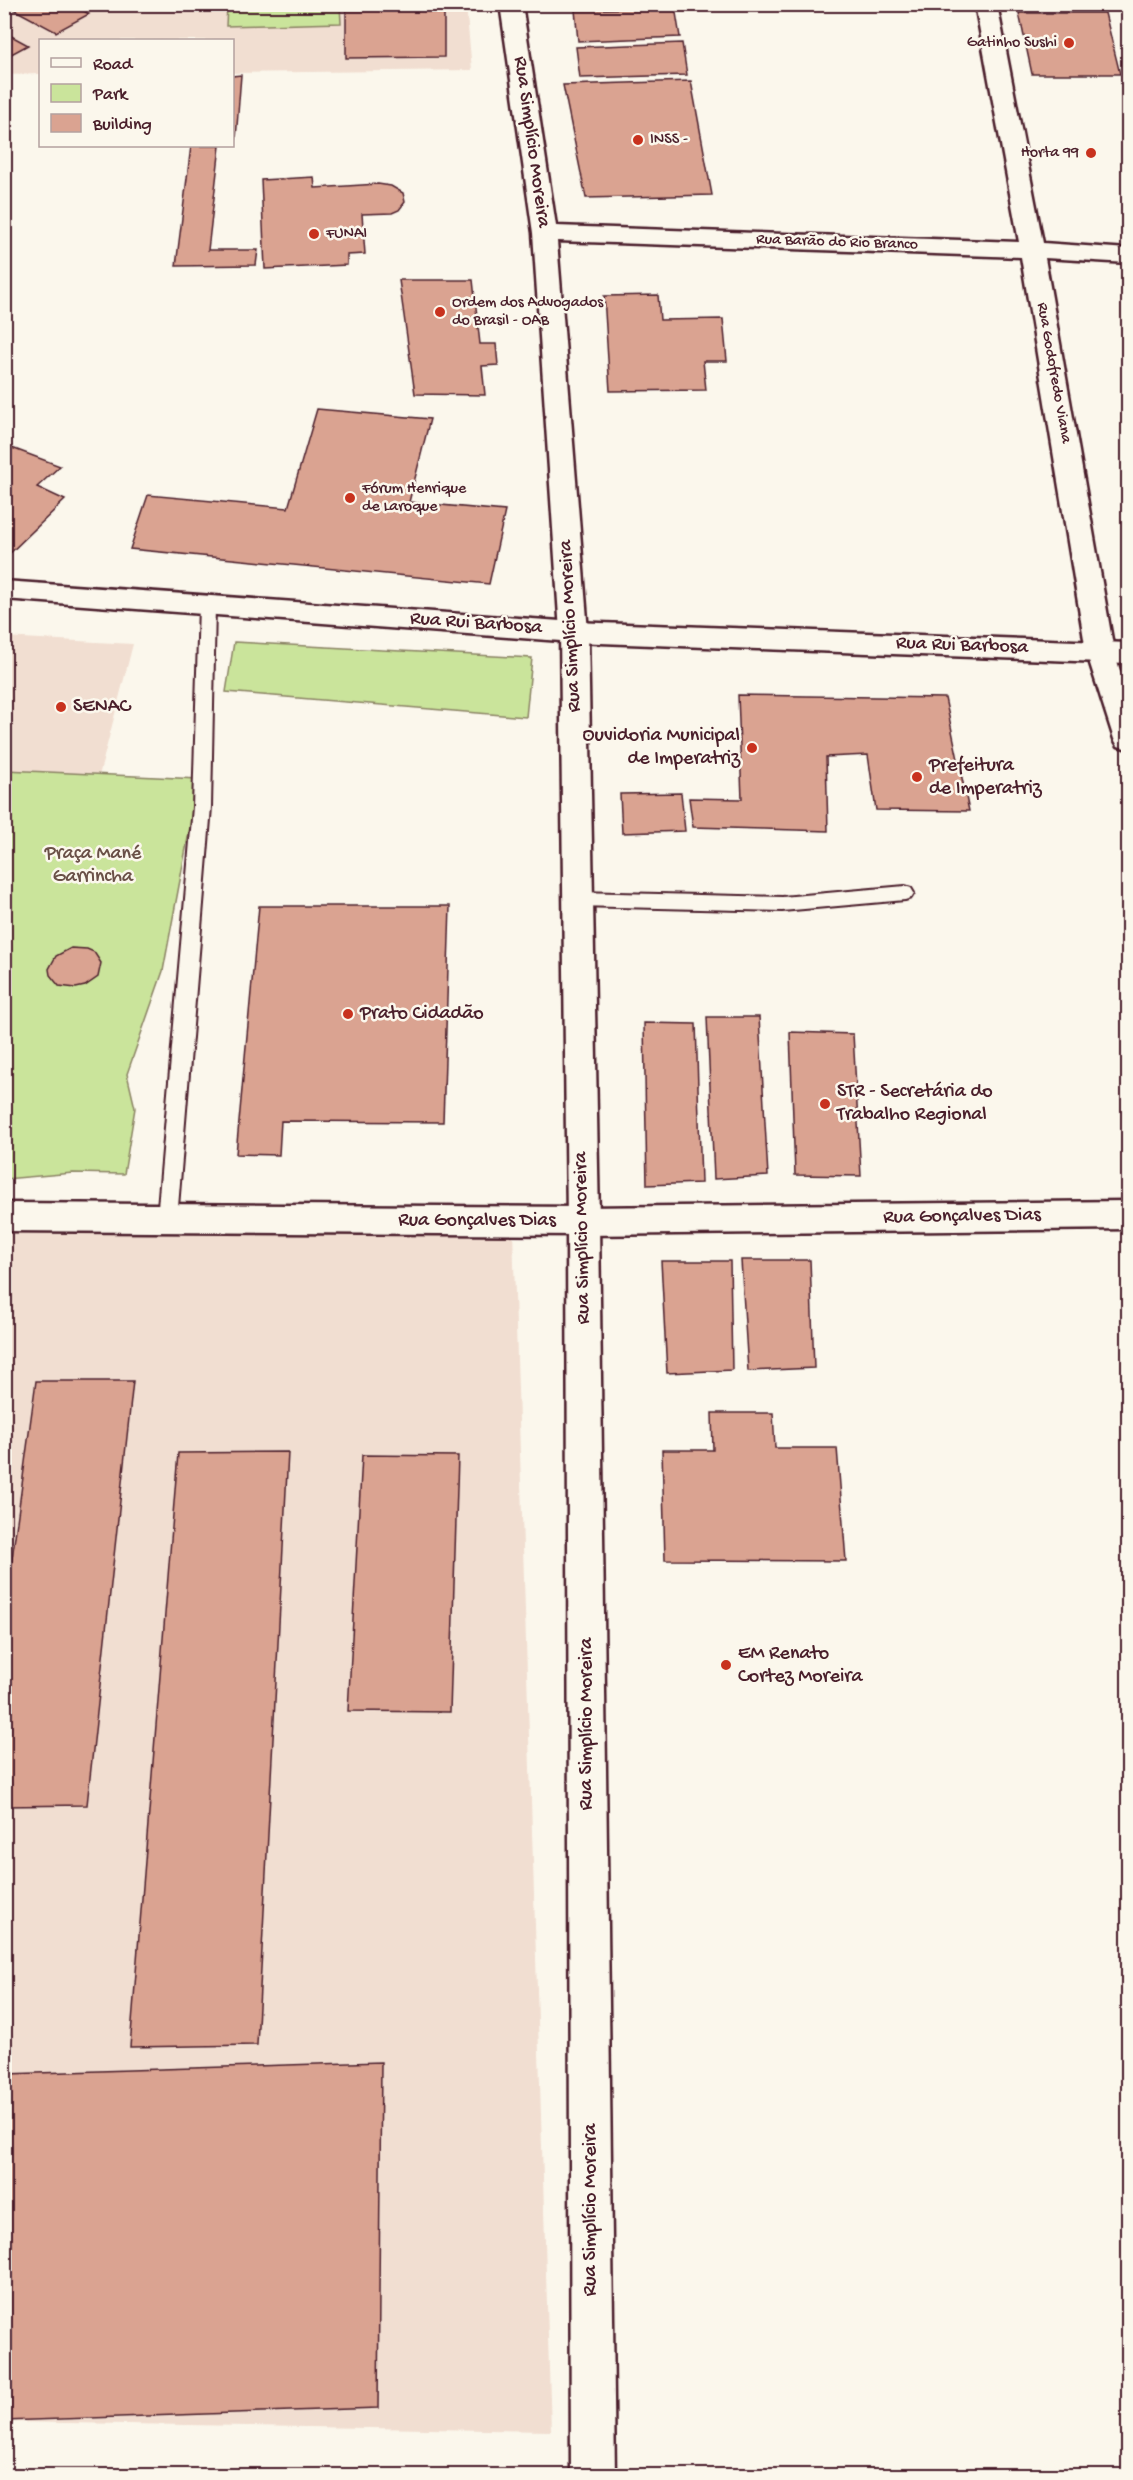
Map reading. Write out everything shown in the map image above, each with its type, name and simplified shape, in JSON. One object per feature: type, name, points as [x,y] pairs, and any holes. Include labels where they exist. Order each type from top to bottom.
[{"type":"main road","name":"Rua Simplício Moreira","points":[[510,4],[545,233],[574,632],[583,1221],[592,2475]]},
{"type":"main road","name":"Rua Godofredo Viana","points":[[986,4],[1032,250],[1100,651],[1128,739]]},
{"type":"main road","name":"Rua Barão do Rio Branco","points":[[545,233],[1032,250],[1128,256]]},
{"type":"main road","name":"Rua Rui Barbosa","points":[[4,590],[574,632],[1128,653]]},
{"type":"main road","name":"Rua Gonçalves Dias","points":[[4,1217],[583,1221],[1128,1215]]},
{"type":"lane","points":[[167,1219],[202,807],[207,605]]},
{"type":"lane","points":[[577,899],[782,904],[905,893]]},
{"type":"shaded area","points":[[4,5],[466,5],[472,70],[234,73],[234,39],[39,39],[39,74],[5,75]]},
{"type":"shaded area","name":"SENAC","points":[[4,637],[133,644],[99,776],[5,770]]},
{"type":"shaded area","points":[[5,1228],[513,1231],[551,2431],[5,2422]]},
{"type":"green space","points":[[227,5],[340,5],[341,23],[226,26]]},
{"type":"green space","points":[[234,642],[532,658],[526,717],[226,692]]},
{"type":"green space","name":"Praça Mané Garrincha","points":[[5,770],[199,779],[163,971],[127,1074],[135,1108],[124,1174],[73,1173],[5,1179]]},
{"type":"building","points":[[4,4],[72,4],[89,14],[56,32]]},
{"type":"building","points":[[346,4],[444,4],[444,57],[346,58]]},
{"type":"building","points":[[675,7],[680,37],[578,41],[575,10]]},
{"type":"building","name":"Gatinho Sushi","points":[[1019,13],[1105,13],[1120,74],[1032,74]]},
{"type":"building","points":[[4,32],[28,45],[4,58]]},
{"type":"building","points":[[682,43],[687,75],[580,78],[576,47]]},
{"type":"building","points":[[241,75],[236,139],[234,139],[234,76]]},
{"type":"building","name":"INSS -","points":[[691,81],[712,195],[586,198],[563,85]]},
{"type":"building","points":[[191,147],[220,147],[208,250],[258,250],[256,265],[176,266]]},
{"type":"building","name":"FUNAI","points":[[314,177],[315,188],[378,184],[391,186],[403,193],[405,202],[399,210],[392,213],[362,214],[365,254],[347,255],[347,265],[265,269],[261,180]]},
{"type":"building","name":"Ordem dos Advogados do Brasil - OAB","points":[[399,280],[473,280],[480,344],[496,344],[498,365],[482,366],[485,395],[415,394]]},
{"type":"building","points":[[658,295],[660,320],[723,319],[727,361],[703,361],[706,390],[610,391],[604,296]]},
{"type":"building","name":"Fórum Henrique de Laroque","points":[[317,409],[430,419],[409,502],[505,511],[489,584],[130,549],[148,495],[288,508]]},
{"type":"building","points":[[4,445],[60,466],[37,487],[65,500],[8,555],[4,553]]},
{"type":"building","name":"Prefeitura de Imperatriz","points":[[738,695],[945,698],[969,811],[876,810],[868,755],[826,757],[828,831],[693,827],[689,798],[742,799]]},
{"type":"building","points":[[681,793],[685,831],[622,833],[620,794]]},
{"type":"building","name":"Prato Cidadão","points":[[259,906],[450,906],[443,1122],[281,1121],[279,1155],[236,1154]]},
{"type":"building","points":[[71,948],[94,952],[101,963],[98,977],[85,986],[76,988],[59,986],[50,975],[49,969],[56,956]]},
{"type":"building","points":[[707,1017],[759,1017],[768,1176],[714,1179]]},
{"type":"building","points":[[644,1023],[696,1024],[701,1183],[647,1185]]},
{"type":"building","name":"STR - Secretária do Trabalho Regional","points":[[790,1032],[853,1034],[861,1176],[795,1175]]},
{"type":"building","points":[[741,1260],[810,1260],[814,1368],[748,1371]]},
{"type":"building","points":[[661,1261],[730,1261],[732,1370],[667,1373]]},
{"type":"building","points":[[36,1381],[133,1381],[87,1805],[4,1806],[4,1618]]},
{"type":"building","points":[[712,1413],[773,1413],[775,1448],[837,1448],[846,1561],[665,1560],[662,1450],[713,1450]]},
{"type":"building","points":[[288,1452],[257,2045],[130,2047],[178,1453]]},
{"type":"building","points":[[362,1455],[458,1456],[450,1712],[348,1711]]},
{"type":"building","points":[[381,2062],[378,2408],[4,2421],[6,2074]]},
{"type":"place","name":"Gatinho Sushi","points":[[1069,43]]},
{"type":"place","name":"INSS -","points":[[638,140]]},
{"type":"place","name":"Horta 99","points":[[1091,153]]},
{"type":"place","name":"FUNAI","points":[[314,234]]},
{"type":"place","name":"Ordem dos Advogados do Brasil - OAB","points":[[440,312]]},
{"type":"place","name":"Fórum Henrique de Laroque","points":[[350,498]]},
{"type":"place","name":"SENAC","points":[[61,707]]},
{"type":"place","name":"Ouvidoria Municipal de Imperatriz","points":[[752,748]]},
{"type":"place","name":"Prefeitura de Imperatriz","points":[[917,777]]},
{"type":"place","name":"Prato Cidadão","points":[[348,1014]]},
{"type":"place","name":"STR - Secretária do Trabalho Regional","points":[[825,1104]]},
{"type":"place","name":"EM Renato Cortez Moreira","points":[[726,1665]]}]
